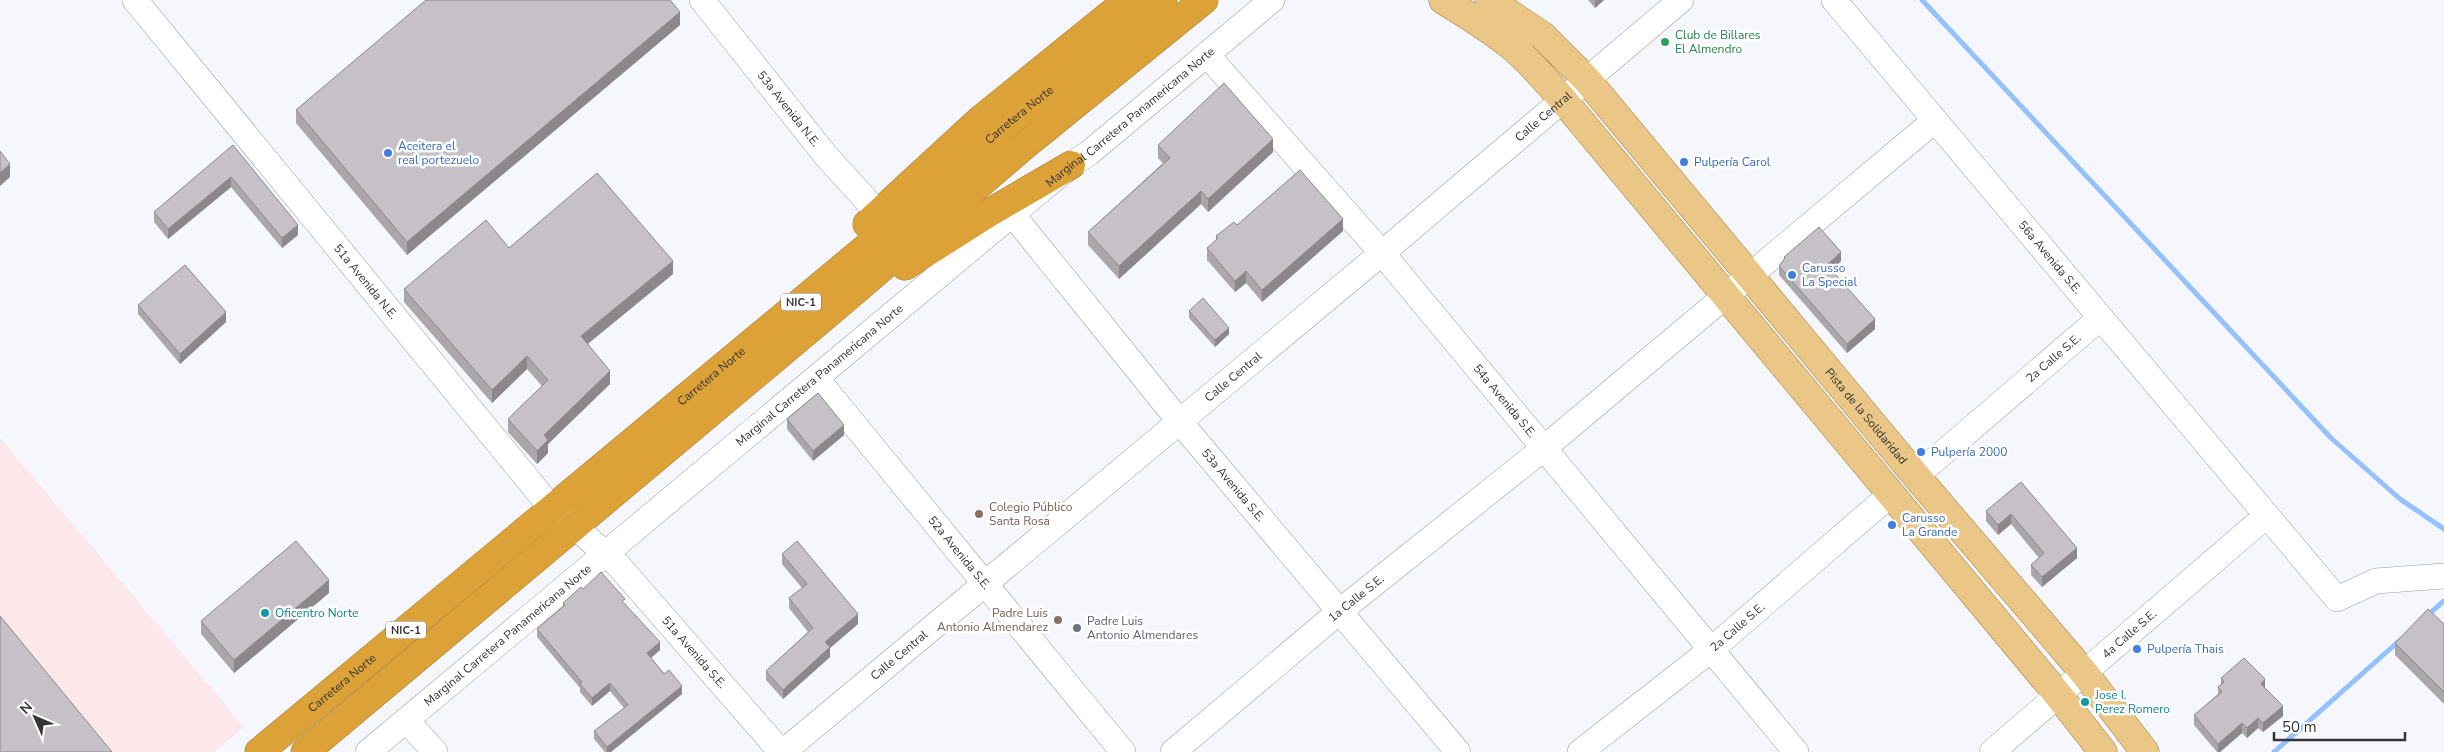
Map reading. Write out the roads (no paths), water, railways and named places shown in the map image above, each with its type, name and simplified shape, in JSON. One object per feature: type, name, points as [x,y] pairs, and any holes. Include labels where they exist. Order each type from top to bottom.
[{"type":"highway","points":[[694,391],[764,317],[981,119],[1128,0]]},
{"type":"highway","name":"Carretera Norte","points":[[259,752],[908,213],[1003,128],[1162,0]]},
{"type":"highway","name":"NIC-1","points":[[305,752],[830,313],[1024,146],[1204,0]]},
{"type":"highway","points":[[830,313],[987,214],[1071,165]]},
{"type":"main road","points":[[1443,0],[1488,28],[1511,46],[1530,63],[1563,100],[2059,696],[2103,752]]},
{"type":"main road","points":[[1489,0],[1543,36]]},
{"type":"main road","points":[[1515,0],[1543,36]]},
{"type":"main road","name":"Pista de la Solidaridad","points":[[1543,36],[1587,80],[1916,476],[2084,674],[2145,752]]},
{"type":"street","name":"51a Avenida N.E.","points":[[136,0],[533,485],[553,507],[605,553]]},
{"type":"street","name":"53a Avenida N.E.","points":[[702,0],[827,157],[879,214]]},
{"type":"street","name":"Marginal Carretera Panamericana Norte","points":[[368,752],[1071,165],[1090,153],[1208,56],[1272,0]]},
{"type":"street","name":"Calle Central","points":[[782,752],[1180,422],[1681,0]]},
{"type":"street","name":"56a Avenida S.E.","points":[[1834,0],[2099,319],[2337,599],[2376,581],[2444,576]]},
{"type":"street","name":"54a Avenida S.E.","points":[[1208,56],[1382,253],[1542,449],[1712,648],[1796,752]]},
{"type":"street","points":[[1542,449],[1934,121]]},
{"type":"street","name":"53a Avenida S.E.","points":[[1012,214],[1180,422],[1458,752]]},
{"type":"street","name":"2a Calle S.E.","points":[[1916,476],[2099,319]]},
{"type":"street","name":"52a Avenida S.E.","points":[[816,378],[1123,752]]},
{"type":"street","name":"1a Calle S.E.","points":[[1173,752],[1340,612],[1542,449]]},
{"type":"street","name":"2a Calle S.E.","points":[[1580,752],[1712,648],[1890,495]]},
{"type":"street","name":"4a Calle S.E.","points":[[1992,752],[2266,516]]},
{"type":"street","name":"51a Avenida S.E.","points":[[605,553],[618,565],[782,752]]},
{"type":"street","points":[[406,720],[435,752]]},
{"type":"waterway","points":[[1922,0],[2331,438],[2400,499],[2444,529]]},
{"type":"waterway","points":[[2428,615],[2444,601]]},
{"type":"waterway","points":[[2274,752],[2399,641]]},
{"type":"place","name":"Club de Billares El Almendro","points":[[1665,42]]},
{"type":"place","name":"Aceitera el real portezuelo","points":[[388,153]]},
{"type":"place","name":"Pulpería Carol","points":[[1684,162]]},
{"type":"place","name":"Carusso La Special","points":[[1792,275]]},
{"type":"place","name":"Pulpería 2000","points":[[1921,452]]},
{"type":"place","name":"Colegio Público Santa Rosa","points":[[979,514]]},
{"type":"place","name":"Carusso La Grande","points":[[1892,525]]},
{"type":"place","name":"Oficentro Norte","points":[[265,613]]},
{"type":"place","name":"Padre Luis Antonio Almendarez","points":[[1058,620]]},
{"type":"place","name":"Padre Luis Antonio Almendares","points":[[1077,628]]},
{"type":"place","name":"Pulpería Thais","points":[[2137,649]]},
{"type":"place","name":"Jose I. Perez Romero","points":[[2085,702]]}]
